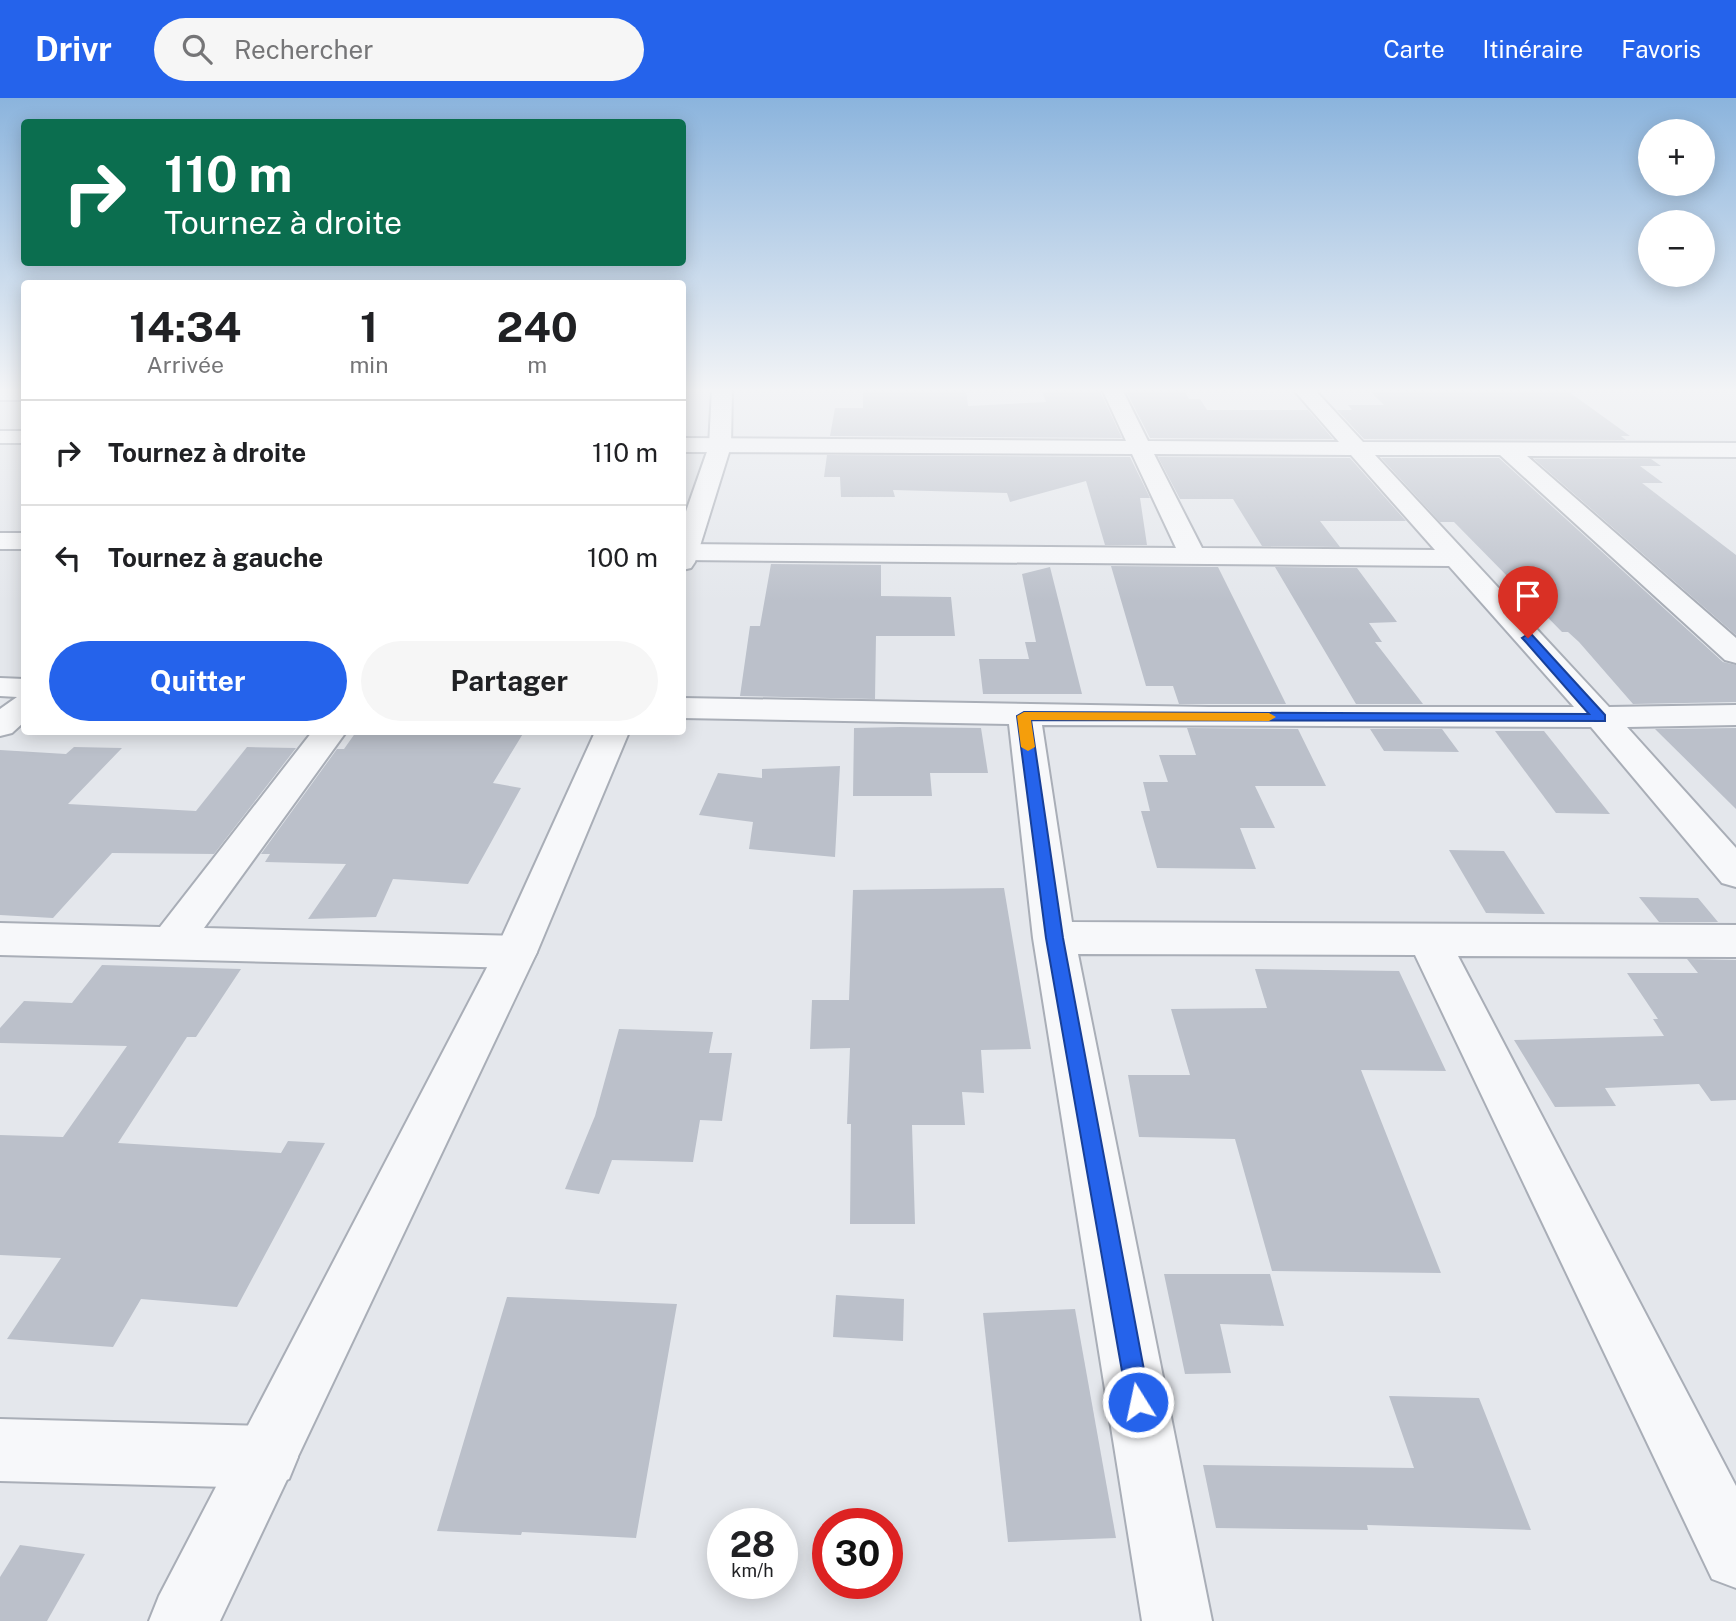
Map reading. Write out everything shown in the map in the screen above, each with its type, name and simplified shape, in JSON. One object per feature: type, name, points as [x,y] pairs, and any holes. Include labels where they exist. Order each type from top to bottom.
[{"type":"street","points":[[686,549],[715,460]]},
{"type":"street","points":[[1146,460],[1193,557]]},
{"type":"street","points":[[1366,460],[1601,718],[1736,873]]},
{"type":"street","points":[[1518,460],[1736,654]]},
{"type":"street","points":[[1704,460],[1725,474]]},
{"type":"street","points":[[0,541],[21,541]]},
{"type":"street","points":[[686,555],[1455,558]]},
{"type":"street","points":[[0,687],[21,688]]},
{"type":"street","points":[[0,726],[21,708]]},
{"type":"street","points":[[686,708],[1024,716],[1601,718],[1736,715]]},
{"type":"street","points":[[1024,716],[1054,938],[1177,1621]]},
{"type":"street","points":[[170,944],[327,735]]},
{"type":"street","points":[[184,1621],[516,952],[611,735]]},
{"type":"street","points":[[1054,938],[1736,941]]},
{"type":"street","points":[[0,939],[516,952]]},
{"type":"street","points":[[1429,940],[1736,1555]]},
{"type":"street","points":[[0,1450],[267,1457]]},
{"type":"building","points":[[826,460],[1131,460],[1150,498],[1140,498],[1147,545],[1105,545],[1086,481],[1010,502],[1007,493],[893,490],[895,497],[841,497],[840,477],[824,477]]},
{"type":"building","points":[[1160,460],[1352,460],[1406,521],[1320,521],[1340,547],[1262,546],[1233,499],[1180,499]]},
{"type":"building","points":[[1383,460],[1501,460],[1723,662],[1736,665],[1736,702],[1633,704],[1579,642],[1568,632],[1562,632],[1454,522],[1440,522]]},
{"type":"building","points":[[1535,460],[1653,460],[1661,466],[1640,466],[1663,483],[1642,483],[1736,555],[1736,635]]},
{"type":"building","points":[[771,564],[881,565],[881,596],[951,597],[955,636],[876,636],[875,699],[740,696],[750,626],[760,626]]},
{"type":"building","points":[[1111,566],[1218,567],[1286,704],[1179,704],[1173,686],[1146,686]]},
{"type":"building","points":[[1050,567],[1082,694],[983,694],[979,659],[1029,659],[1025,642],[1036,642],[1022,574]]},
{"type":"building","points":[[1275,567],[1357,568],[1397,622],[1369,623],[1382,642],[1375,642],[1423,704],[1356,704]]},
{"type":"building","points":[[854,728],[981,728],[988,773],[930,773],[932,796],[853,796]]},
{"type":"building","points":[[1187,728],[1298,729],[1326,786],[1255,786],[1275,828],[1240,828],[1256,869],[1157,868],[1141,811],[1150,811],[1143,782],[1168,782],[1159,755],[1196,755]]},
{"type":"building","points":[[1736,728],[1736,809],[1655,729]]},
{"type":"building","points":[[1370,729],[1442,729],[1459,752],[1384,751]]},
{"type":"building","points":[[1495,731],[1544,731],[1610,814],[1556,813]]},
{"type":"building","points":[[354,735],[522,735],[493,783],[521,788],[468,884],[393,879],[376,917],[308,919],[346,864],[265,862],[270,854],[261,854],[337,749],[344,749]]},
{"type":"building","points":[[74,747],[122,748],[68,804],[196,811],[247,747],[296,748],[214,854],[112,853],[53,918],[0,915],[0,750],[66,754]]},
{"type":"building","points":[[840,766],[835,857],[749,849],[753,822],[699,815],[718,773],[762,778],[762,769]]},
{"type":"building","points":[[1449,850],[1504,851],[1545,914],[1486,913]]},
{"type":"building","points":[[1004,888],[1031,1049],[981,1050],[984,1093],[962,1092],[965,1125],[912,1125],[915,1224],[850,1224],[851,1124],[847,1124],[850,1048],[810,1049],[812,1000],[849,1000],[853,890]]},
{"type":"building","points":[[1639,897],[1698,898],[1718,922],[1659,922]]},
{"type":"building","points":[[1687,959],[1736,960],[1736,1100],[1711,1101],[1699,1084],[1605,1088],[1616,1106],[1555,1107],[1514,1040],[1664,1036],[1653,1019],[1658,1019],[1627,973],[1698,973]]},
{"type":"building","points":[[102,965],[241,969],[196,1037],[187,1037],[118,1143],[281,1153],[288,1141],[325,1143],[237,1307],[141,1299],[113,1347],[7,1339],[61,1258],[0,1255],[0,1135],[63,1137],[127,1046],[0,1043],[0,1028],[24,1001],[72,1003]]},
{"type":"building","points":[[1255,969],[1399,971],[1446,1071],[1361,1070],[1441,1273],[1272,1271],[1235,1139],[1139,1137],[1128,1075],[1190,1075],[1171,1009],[1267,1008]]},
{"type":"building","points":[[619,1029],[713,1032],[709,1053],[732,1053],[722,1121],[700,1120],[693,1162],[612,1160],[599,1194],[565,1189],[595,1116]]},
{"type":"building","points":[[1164,1274],[1270,1274],[1284,1326],[1220,1324],[1231,1373],[1185,1374]]},
{"type":"building","points":[[836,1295],[904,1299],[903,1341],[833,1337]]},
{"type":"building","points":[[507,1297],[677,1304],[636,1538],[437,1531]]},
{"type":"building","points":[[1075,1309],[1116,1538],[1008,1542],[983,1313]]},
{"type":"building","points":[[1389,1396],[1479,1398],[1531,1530],[1367,1525],[1368,1530],[1216,1528],[1203,1465],[1414,1468]]},
{"type":"building","points":[[20,1545],[85,1554],[47,1621],[0,1621],[0,1577]]},
{"type":"slow traffic","points":[[1028,747],[1024,716],[1269,717]]},
{"type":"route","points":[[1138,1402],[1054,938],[1024,716],[1601,718],[1528,638]]}]
